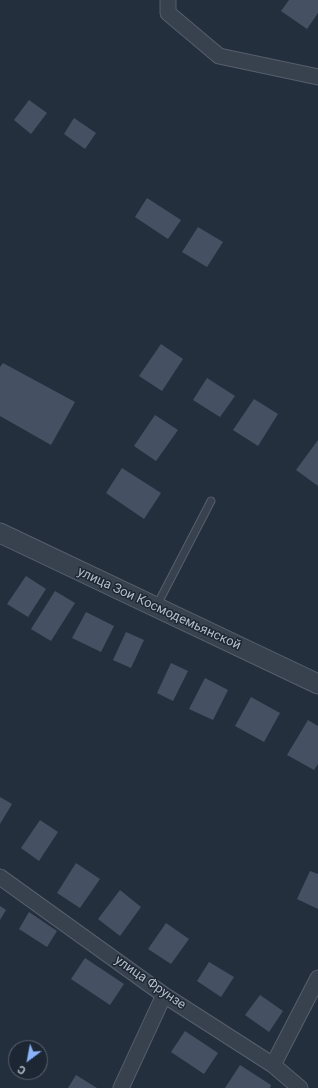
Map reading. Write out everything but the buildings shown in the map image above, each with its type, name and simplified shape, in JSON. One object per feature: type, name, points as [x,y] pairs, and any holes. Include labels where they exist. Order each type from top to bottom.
[{"type":"street","points":[[168,0],[168,13],[219,56],[318,77]]},
{"type":"street","name":"улица Зои Космодемьянской","points":[[0,534],[318,684]]},
{"type":"street","name":"улица Фрунзе","points":[[0,877],[164,995],[273,1065],[300,1088]]},
{"type":"street","points":[[273,1065],[318,978]]},
{"type":"street","points":[[121,1088],[164,995]]},
{"type":"lane","points":[[156,607],[211,501]]}]
